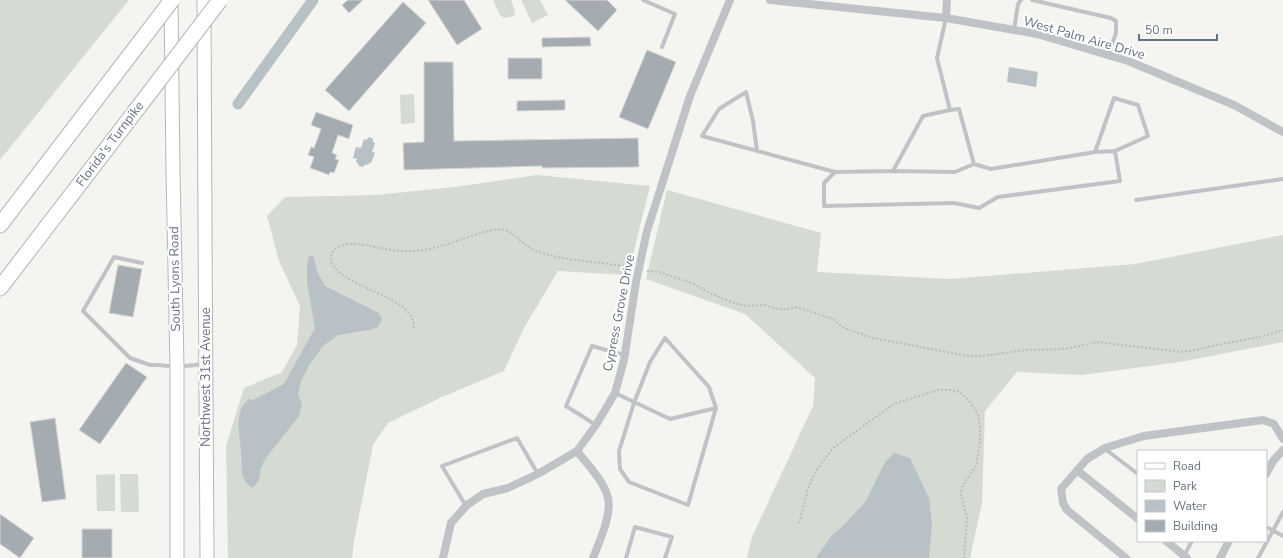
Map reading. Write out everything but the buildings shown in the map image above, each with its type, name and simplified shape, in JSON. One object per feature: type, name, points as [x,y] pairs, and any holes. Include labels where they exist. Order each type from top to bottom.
[{"type":"highway","points":[[0,225],[171,0]]},
{"type":"highway","name":"Florida's Turnpike","points":[[0,288],[220,0]]},
{"type":"main road","name":"South Lyons Road","points":[[171,0],[177,367],[178,558]]},
{"type":"main road","name":"Northwest 31st Avenue","points":[[204,0],[207,558]]},
{"type":"street","name":"Cypress Grove Drive","points":[[443,558],[451,523],[466,506],[483,494],[508,488],[538,474],[577,451],[596,425],[615,393],[624,355],[638,270],[647,231],[690,96],[730,0]]},
{"type":"street","name":"West Palm Aire Drive","points":[[770,0],[946,18],[1037,34],[1128,61],[1234,105],[1283,132]]},
{"type":"street","points":[[946,18],[947,0]]},
{"type":"street","points":[[1126,558],[1067,510],[1063,503],[1061,489],[1087,459],[1104,448],[1144,436],[1263,420],[1274,424],[1283,439]]},
{"type":"street","points":[[1267,472],[1273,461],[1283,450]]},
{"type":"street","points":[[577,451],[599,480],[608,498],[607,516],[594,558]]},
{"type":"street","points":[[1077,470],[1137,518]]},
{"type":"street","points":[[1167,542],[1184,557]]},
{"type":"street","points":[[1220,558],[1228,542]]},
{"type":"lane","points":[[643,0],[675,14],[662,47]]},
{"type":"lane","points":[[1014,30],[1018,4],[1021,0]]},
{"type":"lane","points":[[1032,0],[1111,18],[1116,21],[1116,33],[1108,55]]},
{"type":"lane","points":[[946,18],[937,58],[950,110]]},
{"type":"lane","points":[[757,151],[753,121],[746,92],[719,109],[702,136],[757,151],[835,172],[955,172],[974,164],[991,169],[1095,152],[1115,151],[1148,136],[1138,106],[1114,98],[1095,152]]},
{"type":"lane","points":[[894,171],[923,116],[959,109],[974,164]]},
{"type":"lane","points":[[835,172],[824,183],[824,206],[954,203],[979,208],[998,197],[1120,181],[1115,151]]},
{"type":"lane","points":[[1136,200],[1283,179]]},
{"type":"lane","points":[[142,263],[114,257],[83,311],[130,358],[150,365],[177,367],[205,364]]},
{"type":"lane","points":[[666,338],[709,387],[716,408],[688,505],[629,482],[620,469],[620,451],[634,403],[650,362],[666,338]]},
{"type":"lane","points":[[596,425],[566,406],[592,346],[624,355]]},
{"type":"lane","points":[[615,393],[670,419],[716,408]]},
{"type":"lane","points":[[466,506],[442,466],[517,438],[538,474]]},
{"type":"lane","points":[[1104,448],[1137,473]]},
{"type":"lane","points":[[1267,541],[1283,512]]},
{"type":"lane","points":[[626,558],[635,527],[672,538],[666,558]]},
{"type":"lane","points":[[1267,527],[1283,536]]},
{"type":"lane","points":[[1184,557],[1192,542]]},
{"type":"lane","points":[[1258,558],[1267,542]]},
{"type":"path","points":[[414,328],[414,323],[407,311],[390,299],[346,277],[332,265],[330,258],[332,252],[336,248],[351,244],[403,251],[422,249],[443,246],[492,231],[506,230],[529,248],[540,253],[568,259],[612,264],[638,270],[659,272],[692,283],[709,293],[734,303],[748,306],[764,305],[782,310],[797,307],[833,319],[844,328],[873,338],[968,356],[983,356],[1026,350],[1066,349],[1097,342],[1181,352],[1256,339],[1283,330]]},
{"type":"path","points":[[799,523],[808,489],[816,472],[833,448],[894,404],[938,390],[951,390],[960,392],[967,398],[978,414],[980,428],[980,443],[976,466],[962,487],[961,496],[967,517],[964,558]]},
{"type":"green space","points":[[0,0],[129,0],[0,160]]},
{"type":"green space","points":[[493,0],[511,0],[515,12],[514,16],[504,18],[500,15]]},
{"type":"green space","points":[[521,0],[540,0],[548,15],[532,23]]},
{"type":"green space","points":[[414,94],[415,123],[401,124],[400,95]]},
{"type":"green space","points":[[537,175],[650,186],[628,275],[558,271],[524,328],[504,371],[442,397],[388,423],[373,445],[352,558],[228,558],[226,446],[244,388],[282,372],[297,345],[300,306],[279,261],[267,216],[285,197],[376,195],[455,187]]},
{"type":"green space","points":[[667,190],[821,233],[817,272],[950,279],[1135,264],[1283,235],[1283,342],[1180,362],[1082,375],[1017,372],[985,411],[982,503],[970,558],[747,558],[752,537],[813,406],[815,378],[745,314],[646,279]]},
{"type":"green space","points":[[115,474],[115,511],[97,511],[96,475]]},
{"type":"green space","points":[[120,474],[138,474],[139,512],[121,512]]},
{"type":"water","points":[[1009,67],[1038,72],[1036,87],[1007,82]]},
{"type":"water","points":[[369,137],[373,139],[373,142],[375,143],[372,152],[375,153],[371,163],[368,165],[366,164],[363,167],[359,166],[356,161],[357,159],[353,158],[356,147],[361,148],[364,139],[366,140]]},
{"type":"water","points":[[313,255],[317,271],[325,286],[379,313],[382,319],[378,327],[338,335],[323,346],[310,364],[301,381],[298,394],[302,405],[299,416],[265,459],[261,468],[259,480],[253,488],[246,482],[242,473],[239,417],[244,404],[249,399],[253,400],[284,384],[315,328],[307,283],[307,264],[309,256]]},
{"type":"water","points":[[894,453],[910,458],[929,498],[932,523],[929,558],[816,558],[832,535],[843,526],[866,501],[885,462]]},
{"type":"waterway","points":[[238,104],[313,0]]}]
